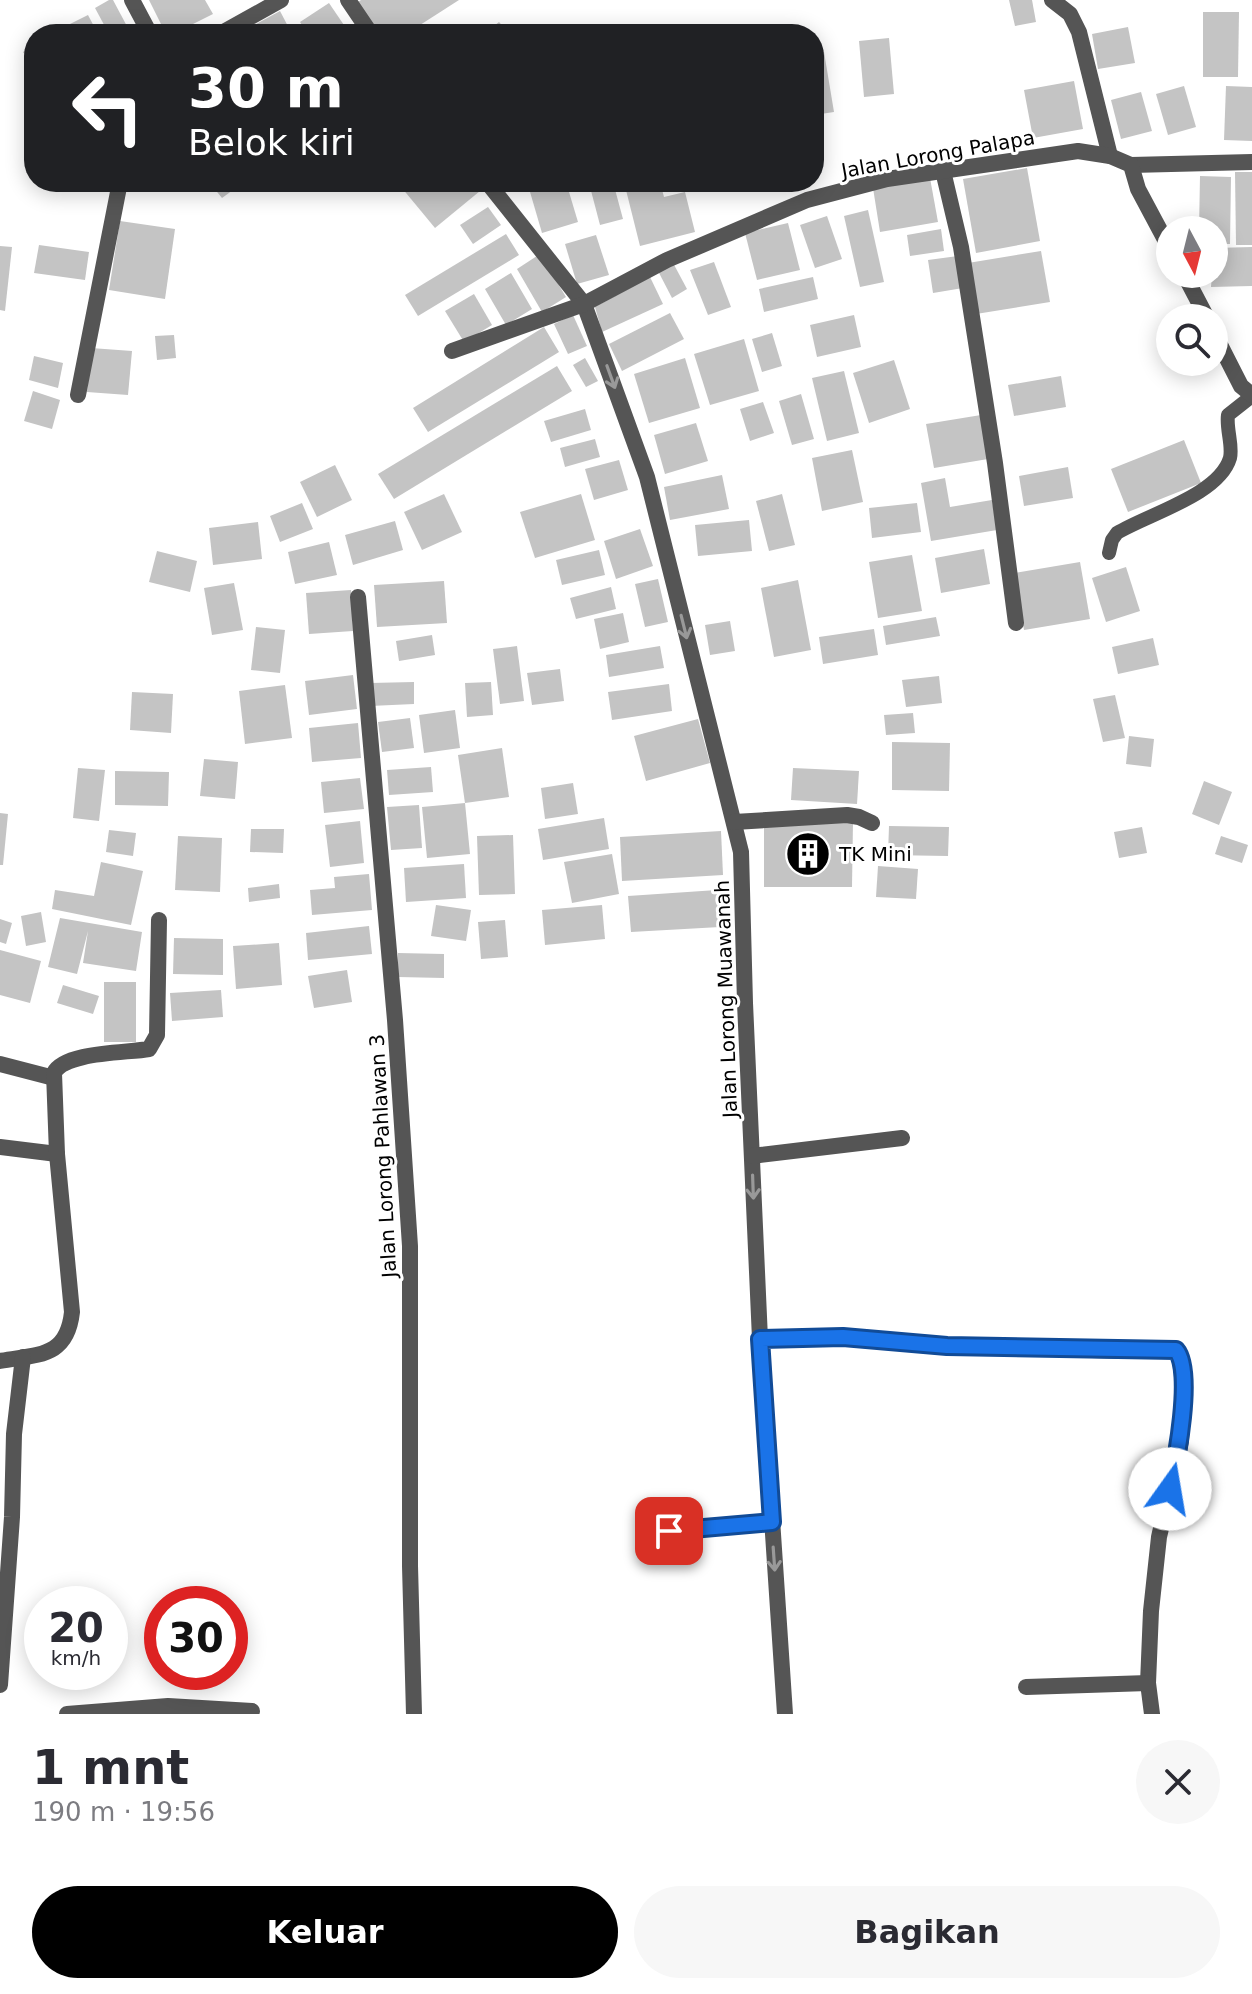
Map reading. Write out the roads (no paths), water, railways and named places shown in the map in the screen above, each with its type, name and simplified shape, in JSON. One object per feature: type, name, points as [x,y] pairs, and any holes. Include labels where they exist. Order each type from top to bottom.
[{"type":"street","points":[[132,0],[145,24]]},
{"type":"street","points":[[238,24],[281,0]]},
{"type":"street","points":[[348,0],[364,24]]},
{"type":"street","points":[[1052,0],[1070,14],[1079,32],[1110,156]]},
{"type":"street","name":"Jalan Lorong Palapa","points":[[452,351],[584,304],[667,260],[807,200],[887,179],[1078,151],[1110,156],[1131,165]]},
{"type":"street","points":[[1156,224],[1144,203],[1131,165],[1252,162]]},
{"type":"street","points":[[943,171],[961,247],[1016,623]]},
{"type":"street","points":[[78,395],[118,192]]},
{"type":"street","name":"Jalan Lorong Muawanah","points":[[495,192],[584,304],[647,477],[741,852],[760,1339],[785,1714]]},
{"type":"street","points":[[1228,360],[1241,386],[1252,395]]},
{"type":"street","name":"Jalan Lorong Pahlawan 3","points":[[358,597],[395,1020],[410,1246],[410,1566],[414,1714]]},
{"type":"street","points":[[734,822],[847,815],[872,823]]},
{"type":"street","points":[[0,1361],[58,1346],[64,1342],[71,1327],[57,1154],[55,1069],[65,1062],[99,1054],[153,1046],[157,1035],[159,920]]},
{"type":"street","points":[[0,1064],[54,1078]]},
{"type":"street","points":[[752,1156],[902,1138]]},
{"type":"street","points":[[0,1147],[57,1154]]},
{"type":"street","points":[[760,1339],[843,1337],[947,1346],[1130,1351],[1163,1349],[1178,1352],[1183,1369],[1181,1441],[1159,1537],[1151,1611],[1148,1683],[1152,1714]]},
{"type":"street","points":[[0,1685],[12,1517],[14,1434],[23,1357]]},
{"type":"street","points":[[644,1533],[772,1522]]},
{"type":"street","points":[[1026,1687],[1148,1683]]},
{"type":"street","points":[[67,1714],[168,1706],[252,1711]]},
{"type":"lane","points":[[1109,553],[1117,533],[1193,495],[1222,476],[1231,451],[1228,415],[1252,395]]},
{"type":"place","name":"TK Mini","points":[[808,854]]}]
